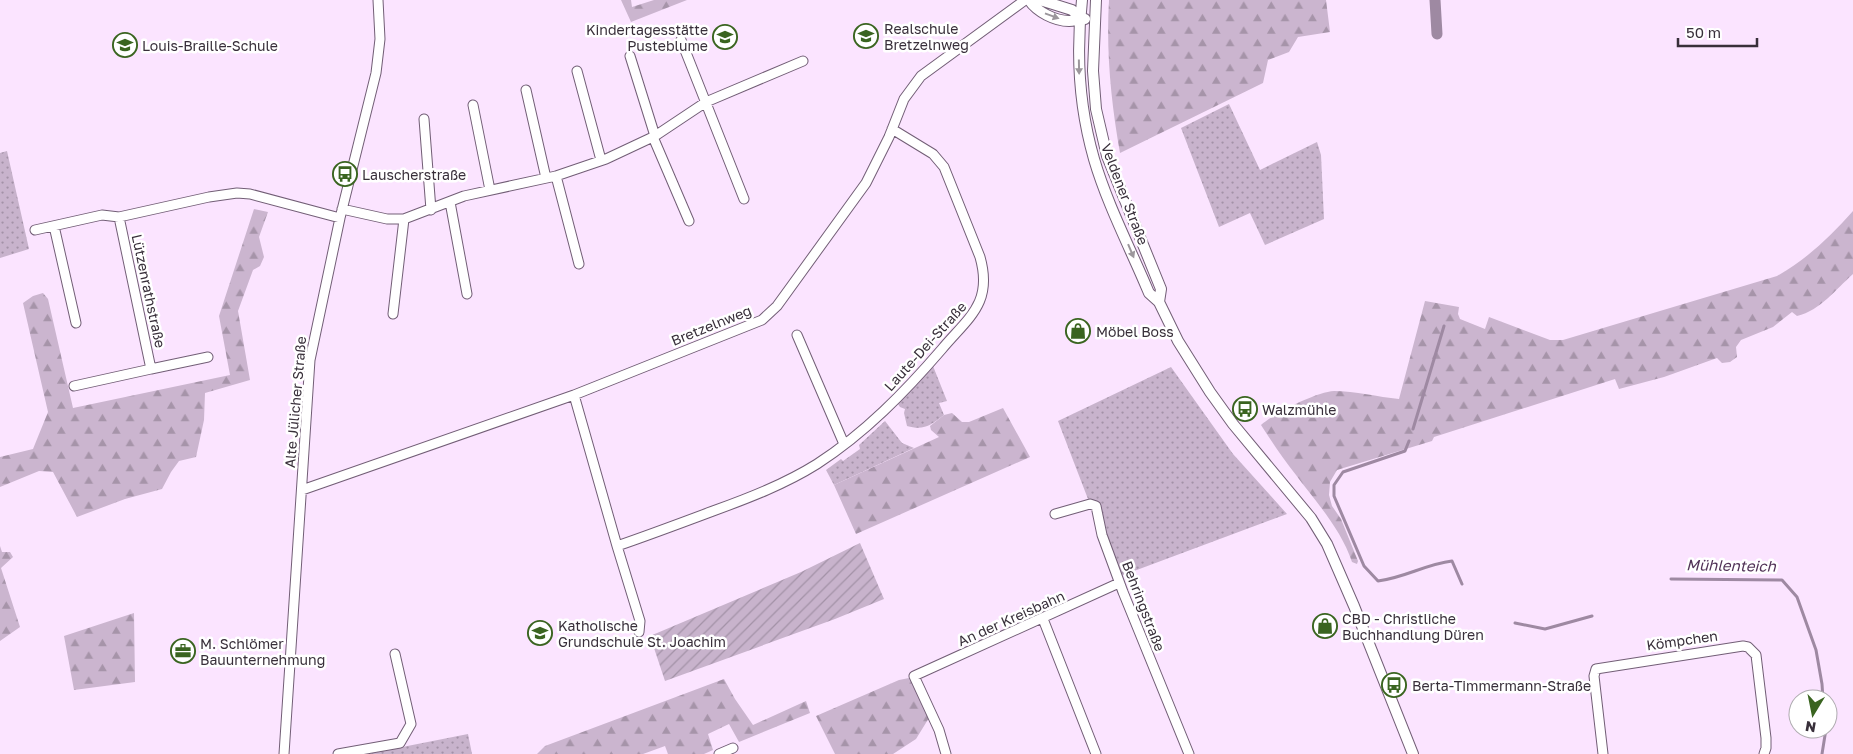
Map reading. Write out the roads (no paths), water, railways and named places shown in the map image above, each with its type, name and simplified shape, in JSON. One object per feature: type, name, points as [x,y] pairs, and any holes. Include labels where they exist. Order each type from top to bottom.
[{"type":"street","name":"Alte Jülicher Straße","points":[[284,754],[310,360],[341,214],[378,57],[380,39],[378,0]]},
{"type":"street","name":"Bretzelnweg","points":[[302,490],[574,395],[762,320],[770,314],[866,183],[904,99],[921,76],[1025,0]]},
{"type":"street","points":[[1029,0],[1034,7],[1044,13],[1069,21],[1080,18],[1094,20]]},
{"type":"street","points":[[1040,0],[1072,10],[1080,18]]},
{"type":"street","name":"Veldener Straße","points":[[1082,0],[1079,72],[1082,110],[1094,159],[1149,294],[1159,302],[1178,340],[1210,392],[1233,424],[1311,518],[1327,544],[1413,754]]},
{"type":"street","name":"Veldener Straße","points":[[1096,0],[1093,71],[1096,109],[1107,156],[1161,289],[1159,302]]},
{"type":"street","points":[[681,40],[744,199]]},
{"type":"street","points":[[630,56],[654,136],[689,221]]},
{"type":"street","points":[[341,214],[387,220],[404,218],[490,190],[551,177],[601,160],[654,136],[706,102],[803,61]]},
{"type":"street","points":[[577,71],[601,160]]},
{"type":"street","points":[[526,90],[579,264]]},
{"type":"street","points":[[473,105],[490,190]]},
{"type":"street","points":[[424,119],[431,210]]},
{"type":"street","name":"Laute-Dei-Straße","points":[[617,546],[744,500],[789,480],[816,464],[844,444],[887,408],[934,358],[976,309],[982,299],[984,269],[944,167],[933,154],[892,129]]},
{"type":"street","name":"Lützenrathstraße","points":[[35,230],[102,215],[119,217],[209,197],[237,193],[250,194],[341,214]]},
{"type":"street","points":[[450,202],[467,294]]},
{"type":"street","name":"Lützenrathstraße","points":[[119,217],[151,369]]},
{"type":"street","points":[[393,314],[404,218]]},
{"type":"street","points":[[54,226],[76,323]]},
{"type":"street","points":[[797,335],[844,444]]},
{"type":"street","name":"Lützenrathstraße","points":[[74,386],[208,357]]},
{"type":"street","points":[[574,395],[640,621],[639,632]]},
{"type":"street","name":"Behringstraße","points":[[1055,514],[1090,504],[1096,506],[1102,535],[1119,583],[1189,754]]},
{"type":"street","name":"An der Kreisbahn","points":[[946,754],[939,730],[914,676],[1119,583]]},
{"type":"street","points":[[1043,619],[1096,754]]},
{"type":"street","name":"Kömpchen","points":[[1603,754],[1594,676],[1596,669],[1609,665],[1743,646],[1748,647],[1756,655],[1766,738],[1764,754]]},
{"type":"street","points":[[338,754],[400,743],[411,724],[395,654]]},
{"type":"street","points":[[719,754],[733,748]]},
{"type":"waterway","name":"Mühlenteich","points":[[1435,0],[1437,34]]},
{"type":"waterway","name":"Mühlenteich","points":[[1413,429],[1444,326]]},
{"type":"waterway","name":"Mühlenteich","points":[[1409,441],[1405,451],[1343,472],[1334,485],[1334,496],[1364,566],[1378,581],[1452,561],[1462,584]]},
{"type":"waterway","name":"Mühlenteich","points":[[1671,579],[1782,580],[1797,597],[1816,650],[1822,689]]},
{"type":"waterway","name":"Mühlenteich","points":[[1515,623],[1545,629],[1592,616]]},
{"type":"waterway","name":"Mühlenteich","points":[[1822,754],[1824,739]]},
{"type":"place","name":"Realschule Bretzelnweg","points":[[866,36]]},
{"type":"place","name":"Kindertagesstätte Pusteblume","points":[[725,37]]},
{"type":"place","name":"Louis-Braille-Schule","points":[[125,45]]},
{"type":"place","name":"Lauscherstraße","points":[[345,174]]},
{"type":"place","name":"Möbel Boss","points":[[1078,331]]},
{"type":"place","name":"Walzmühle","points":[[1245,409]]},
{"type":"place","name":"CBD - Christliche Buchhandlung Düren","points":[[1325,626]]},
{"type":"place","name":"Katholische Grundschule St. Joachim","points":[[540,633]]},
{"type":"place","name":"M. Schlömer Bauunternehmung","points":[[183,651]]},
{"type":"place","name":"Berta-Timmermann-Straße","points":[[1394,685]]}]
